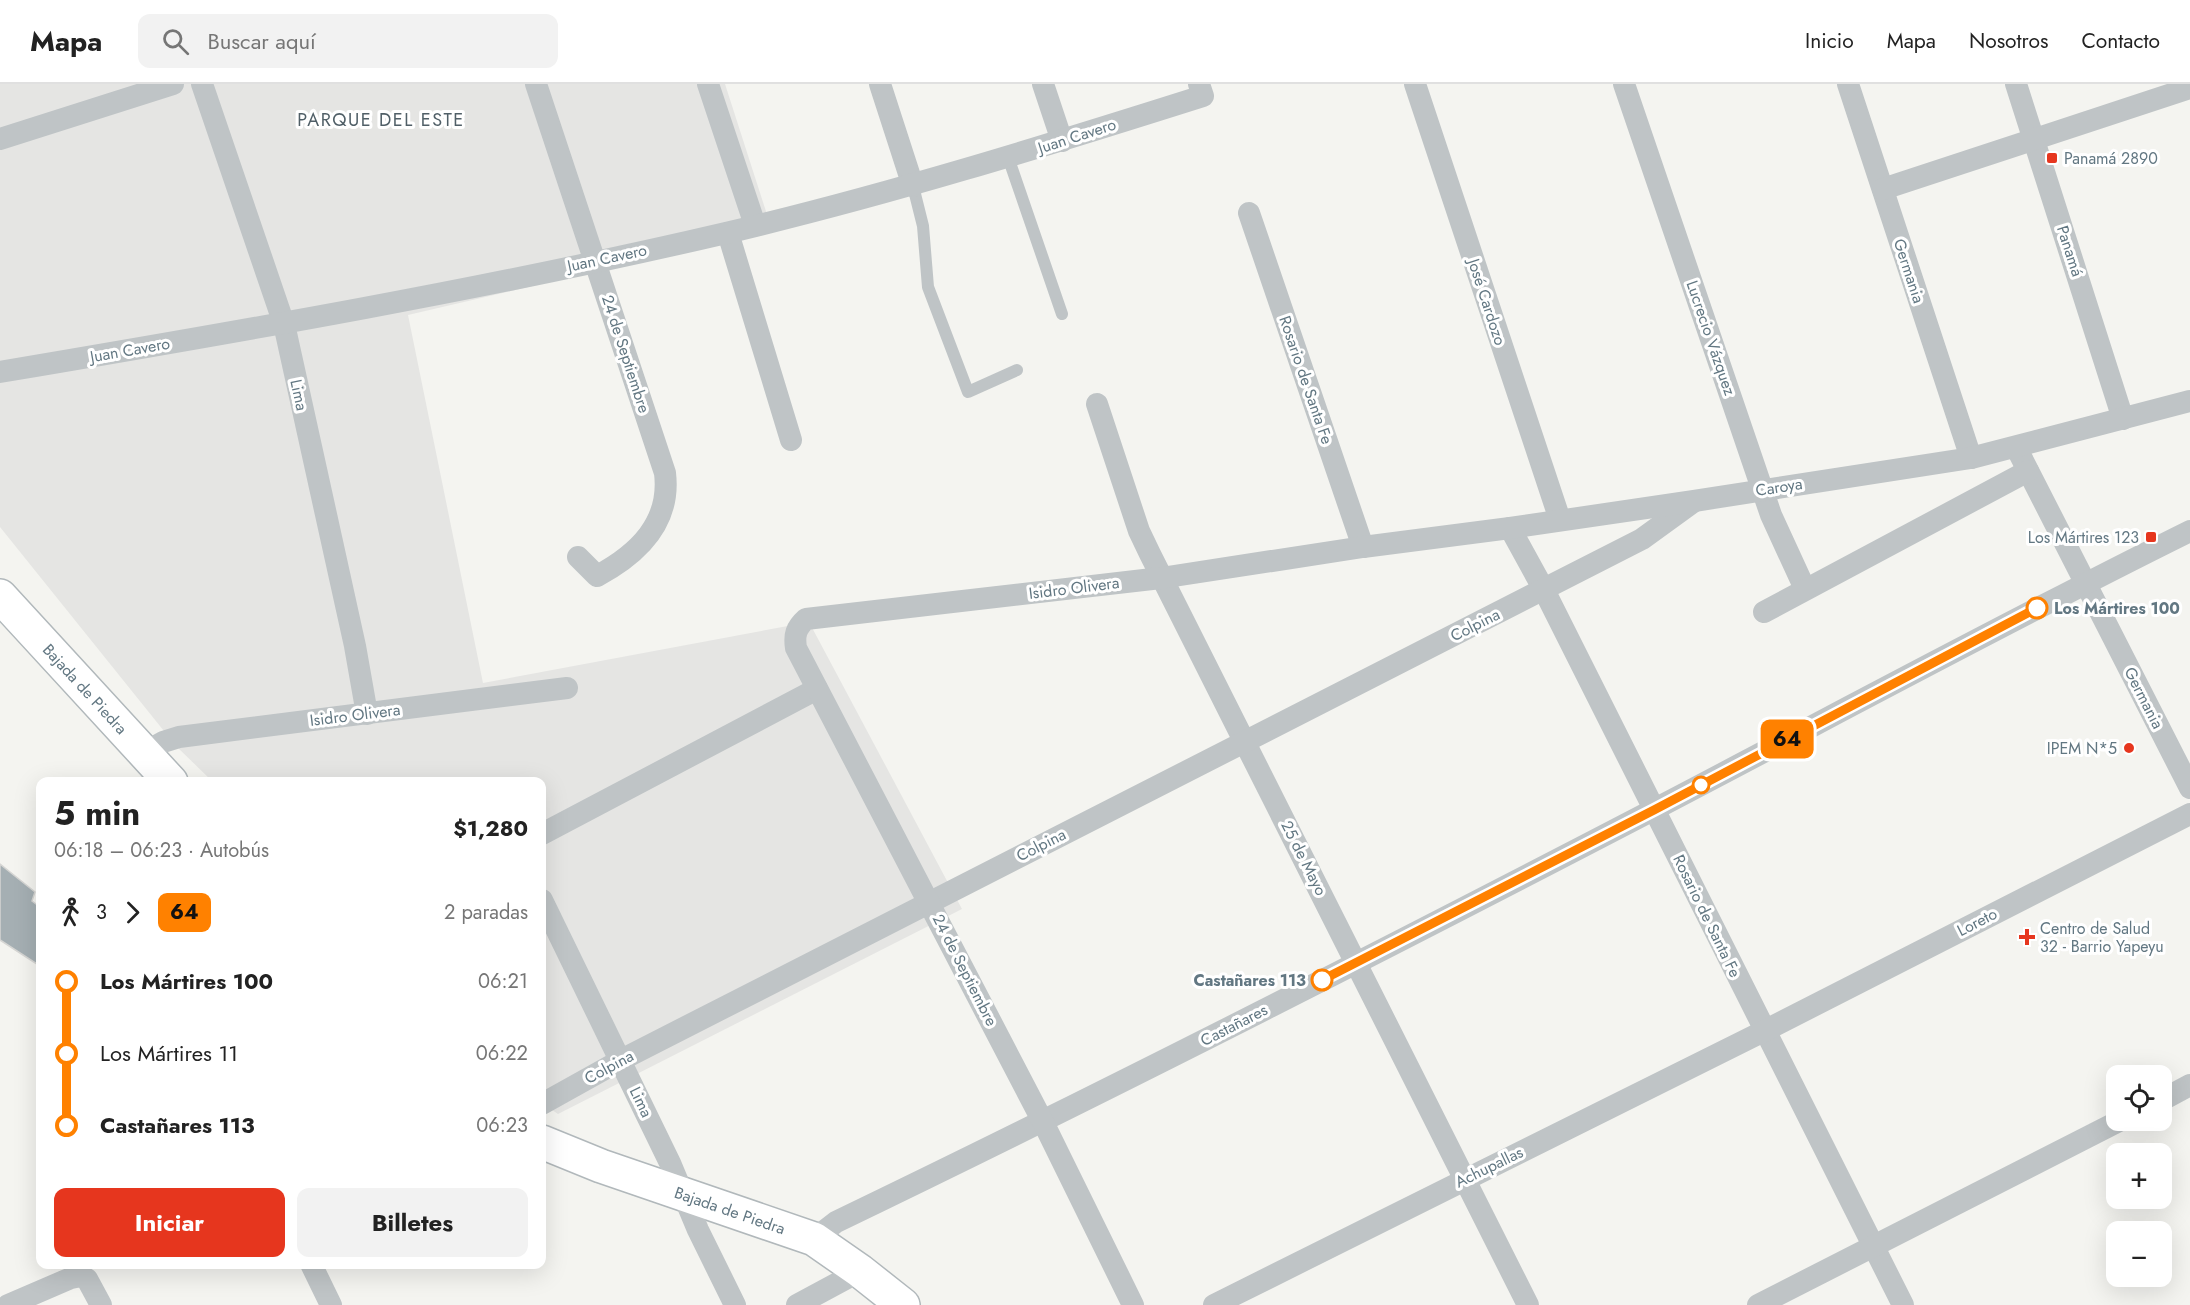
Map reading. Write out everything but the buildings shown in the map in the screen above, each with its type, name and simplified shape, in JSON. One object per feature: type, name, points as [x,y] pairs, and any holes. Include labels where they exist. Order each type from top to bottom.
[{"type":"main road","name":"Bajada de Piedra","points":[[0,596],[161,772]]},
{"type":"main road","name":"Bajada de Piedra","points":[[546,1143],[814,1239],[903,1305]]},
{"type":"street","points":[[0,139],[173,84]]},
{"type":"street","name":"Lima","points":[[202,84],[284,324],[355,646],[367,714]]},
{"type":"street","name":"24 de Septiembre","points":[[536,84],[665,473],[667,489],[663,508],[653,530],[643,543],[610,569],[597,576],[578,557]]},
{"type":"street","points":[[708,84],[755,225]]},
{"type":"street","points":[[880,84],[913,186]]},
{"type":"street","points":[[1043,84],[1062,141]]},
{"type":"street","name":"José Cardozo","points":[[1415,84],[1560,520]]},
{"type":"street","name":"Lucrecio Vázquez","points":[[1624,84],[1771,515],[1805,589]]},
{"type":"street","name":"Germania","points":[[1848,84],[1971,458]]},
{"type":"street","name":"Panamá","points":[[2016,84],[2123,418]]},
{"type":"street","points":[[1883,189],[2190,88]]},
{"type":"street","name":"Juan Cavero","points":[[0,372],[395,303],[728,233],[913,186],[1062,141],[1201,90]]},
{"type":"street","name":"Rosario de Santa Fe","points":[[1249,213],[1363,547]]},
{"type":"street","points":[[728,233],[791,440]]},
{"type":"street","name":"Caroya","points":[[1363,547],[1510,528],[1971,458],[2190,401]]},
{"type":"street","name":"25 de Mayo","points":[[1097,404],[1139,531],[1161,578],[1357,962],[1528,1305]]},
{"type":"street","name":"Germania","points":[[2016,447],[2190,788]]},
{"type":"street","points":[[1764,612],[2028,471]]},
{"type":"street","name":"Colpina","points":[[546,1102],[621,1060],[1642,539],[1694,501]]},
{"type":"street","name":"Rosario de Santa Fe","points":[[1510,528],[1544,590],[1903,1305]]},
{"type":"street","name":"Castañares","points":[[814,1239],[836,1222],[1043,1122],[1357,962],[1654,810],[2085,583],[2190,531]]},
{"type":"street","name":"Isidro Olivera","points":[[794,636],[800,624],[806,619],[1161,578],[1363,547]]},
{"type":"street","name":"24 de Septiembre","points":[[794,636],[796,648],[1043,1122],[1133,1305]]},
{"type":"street","name":"Isidro Olivera","points":[[161,772],[163,742],[179,737],[567,688]]},
{"type":"street","points":[[546,832],[817,689]]},
{"type":"street","name":"Loreto","points":[[1764,1031],[2190,814]]},
{"type":"street","name":"Lima","points":[[546,908],[621,1060],[684,1194],[698,1230],[735,1305]]},
{"type":"street","name":"Achupallas","points":[[1214,1305],[1764,1031]]},
{"type":"street","points":[[2172,1095],[2190,1085]]},
{"type":"street","points":[[1758,1305],[2106,1128]]},
{"type":"street","points":[[313,1269],[331,1305]]},
{"type":"street","points":[[797,1305],[860,1271]]},
{"type":"street","points":[[8,1305],[71,1278],[81,1276],[87,1279],[101,1305]]},
{"type":"lane","points":[[1008,157],[1062,314]]},
{"type":"lane","points":[[913,186],[923,226],[928,287],[968,392],[1017,370]]},
{"type":"shaded area","points":[[0,84],[725,84],[772,230],[408,315],[483,683],[809,622],[962,909],[558,1114],[546,1106],[546,777],[208,777],[176,746],[0,527]]},
{"type":"bus line","name":"64","points":[[1322,980],[1654,810],[2037,608]]},
{"type":"place","name":"Panamá 2890","points":[[2052,158]]},
{"type":"place","name":"Los Mártires 123","points":[[2151,537]]},
{"type":"place","name":"Los Mártires 100","points":[[2037,608]]},
{"type":"place","name":"IPEM N*5","points":[[2129,748]]},
{"type":"place","name":"Centro de Salud 32 - Barrio Yapeyu","points":[[2027,937]]},
{"type":"place","name":"Castañares 113","points":[[1322,980]]},
{"type":"district","name":"PARQUE DEL ESTE","points":[[381,120]]}]
